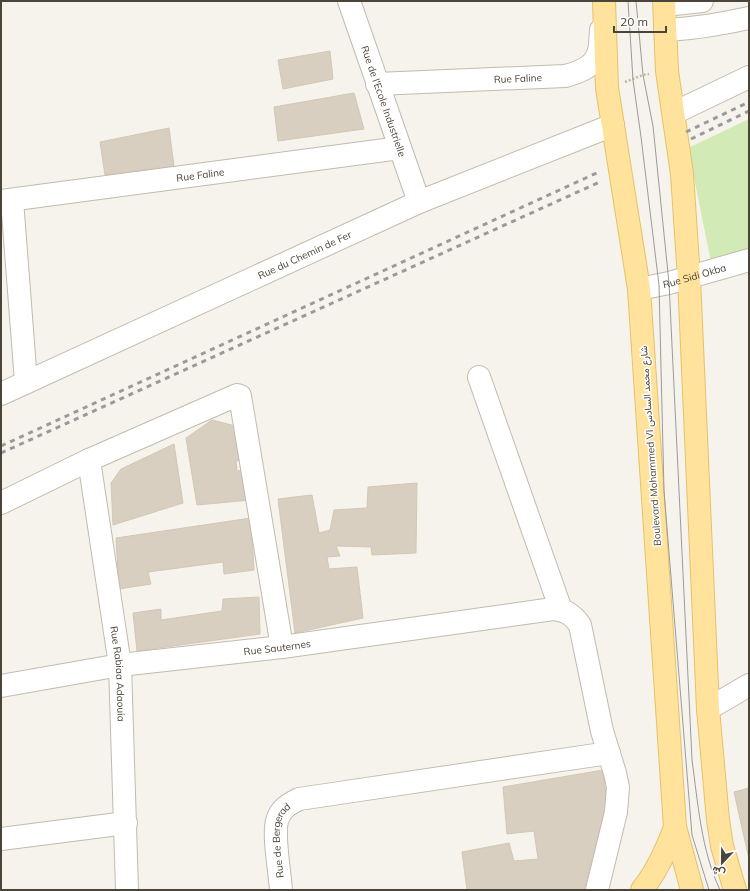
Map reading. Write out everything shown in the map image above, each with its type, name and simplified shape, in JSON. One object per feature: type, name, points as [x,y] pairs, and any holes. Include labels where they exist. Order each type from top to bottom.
[{"type":"main road","name":"Boulevard Mohammed VI شارع محمد السادس","points":[[604,2],[607,88],[639,289],[675,827],[692,890]]},
{"type":"main road","points":[[664,3],[667,71],[682,174],[689,278],[708,709],[718,820],[722,846],[735,890]]},
{"type":"main road","points":[[642,890],[658,867],[675,827]]},
{"type":"street","name":"Rue de l'Ecole Industrielle","points":[[349,1],[419,202]]},
{"type":"street","points":[[664,3],[702,1]]},
{"type":"street","name":"Rue Faline","points":[[377,84],[565,76],[572,74],[583,70],[592,63],[597,56],[604,2]]},
{"type":"street","points":[[665,30],[690,29],[749,18]]},
{"type":"street","points":[[674,113],[749,77]]},
{"type":"street","name":"Rue du Chemin de Fer","points":[[1,394],[419,202],[613,125]]},
{"type":"street","name":"Rue Faline","points":[[7,200],[400,148]]},
{"type":"street","points":[[7,200],[26,382]]},
{"type":"street","name":"Rue Sidi Okba","points":[[639,289],[689,278],[749,260]]},
{"type":"street","points":[[479,377],[557,610],[571,614],[580,626],[602,731],[616,773],[618,801],[597,890]]},
{"type":"street","points":[[1,503],[89,460],[240,396],[282,647]]},
{"type":"street","name":"Rue Rabiaa Adaouia","points":[[89,460],[120,665],[127,890]]},
{"type":"street","name":"Rue Sauternes","points":[[1,686],[120,665],[282,647],[557,610]]},
{"type":"street","points":[[708,709],[749,685]]},
{"type":"street","name":"Rue de Bergerad","points":[[281,890],[276,833],[277,820],[288,804],[299,799],[609,753]]},
{"type":"street","points":[[1,839],[126,823]]},
{"type":"path","points":[[607,88],[643,75],[667,71]]},
{"type":"green space","points":[[749,119],[749,250],[711,262],[688,148]]},
{"type":"building","points":[[330,51],[333,79],[283,89],[278,60]]},
{"type":"building","points":[[354,93],[364,129],[278,141],[274,107]]},
{"type":"building","points":[[169,128],[174,166],[105,175],[100,142]]},
{"type":"building","points":[[212,420],[239,427],[245,459],[236,461],[237,471],[248,469],[250,500],[197,505],[186,438]]},
{"type":"building","points":[[174,444],[183,503],[113,525],[111,483],[121,469]]},
{"type":"building","points":[[417,483],[416,553],[372,555],[371,547],[336,546],[340,556],[327,557],[329,569],[357,567],[363,618],[295,633],[278,499],[312,495],[319,533],[330,530],[334,510],[367,508],[368,487]]},
{"type":"building","points":[[251,518],[254,570],[224,574],[223,562],[148,572],[151,584],[119,589],[116,538]]},
{"type":"building","points":[[259,597],[260,634],[137,651],[133,613],[161,609],[161,620],[222,611],[223,599]]},
{"type":"building","points":[[603,770],[607,803],[584,890],[467,890],[462,852],[509,843],[514,861],[538,859],[534,831],[507,834],[503,787]]},
{"type":"building","points":[[749,788],[749,859],[734,792]]},
{"type":"tram line","points":[[628,1],[633,80],[659,285],[664,491],[692,835],[709,890]]},
{"type":"tram line","points":[[636,1],[643,75],[653,126],[669,283],[692,760],[704,843],[708,859],[720,890]]},
{"type":"railway","points":[[686,132],[749,102]]},
{"type":"railway","points":[[691,139],[749,111]]},
{"type":"railway","points":[[1,446],[601,171]]},
{"type":"railway","points":[[1,453],[602,181]]}]
